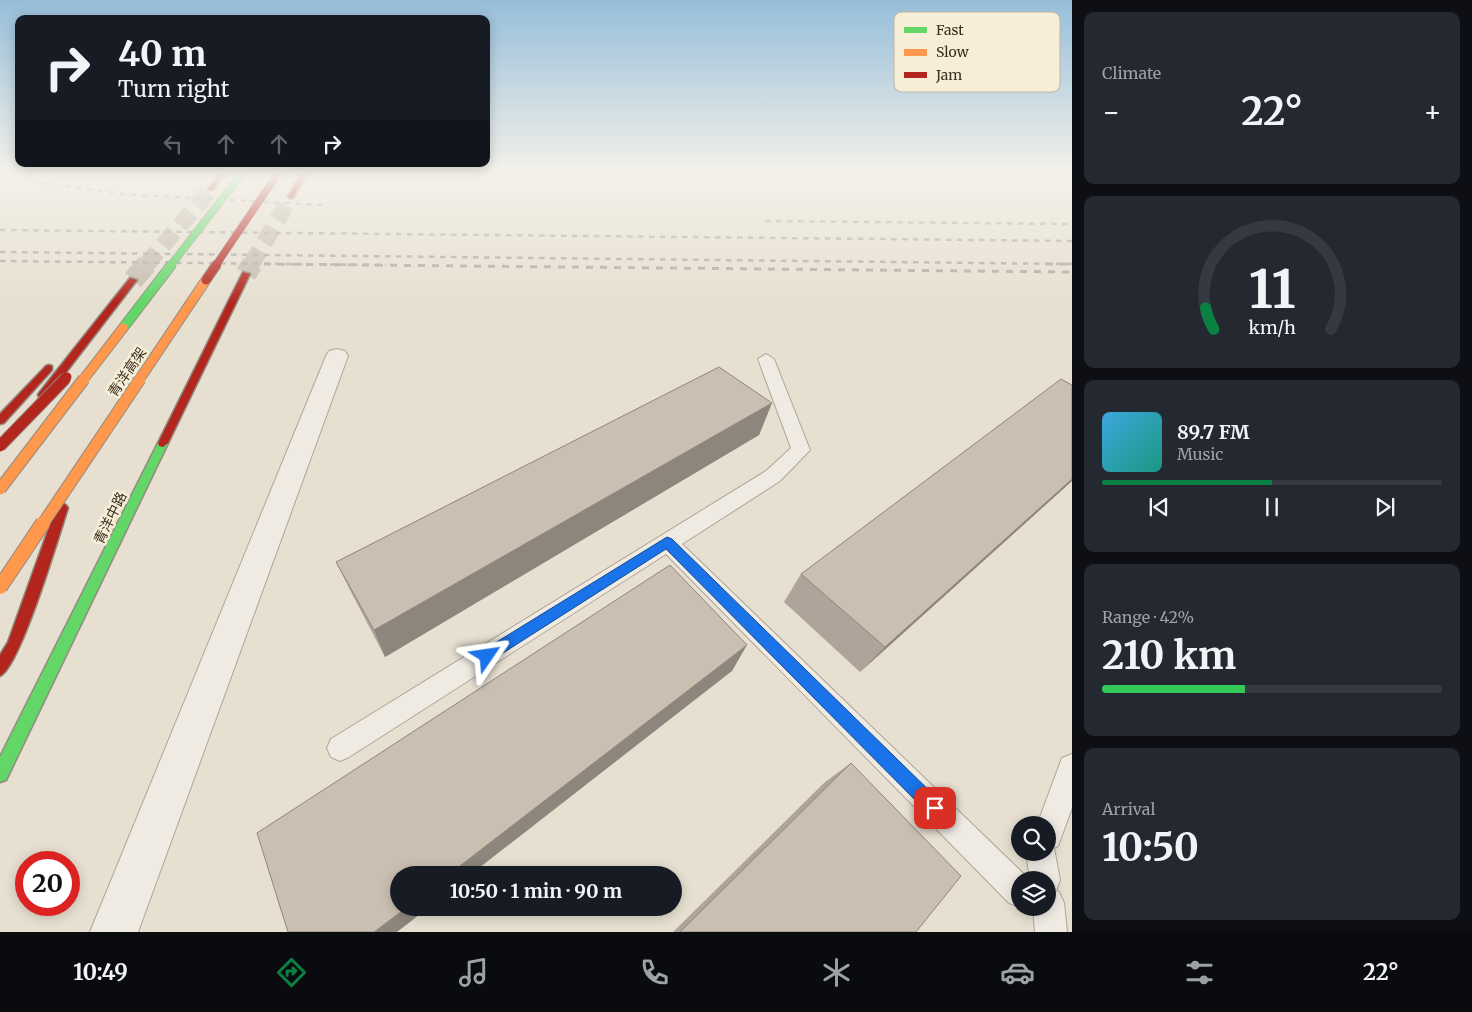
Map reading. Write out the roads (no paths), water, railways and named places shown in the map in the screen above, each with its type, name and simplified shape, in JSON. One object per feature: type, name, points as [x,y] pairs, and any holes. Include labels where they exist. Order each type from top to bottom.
[{"type":"main road","name":"青洋高架","points":[[0,489],[209,215]]},
{"type":"main road","name":"青洋高架","points":[[0,587],[250,215]]},
{"type":"main road","name":"青洋中路","points":[[0,774],[246,274]]},
{"type":"main road","points":[[0,420],[133,280],[0,450]]},
{"type":"main road","points":[[0,446],[158,283]]},
{"type":"main road","points":[[0,669],[14,645],[72,482]]},
{"type":"street","points":[[114,932],[337,356]]},
{"type":"lane","points":[[340,748],[773,476],[801,450],[766,359]]},
{"type":"lane","points":[[667,542],[1011,883]]},
{"type":"lane","points":[[1055,816],[1072,768]]},
{"type":"tunnel","points":[[146,265],[188,215]]},
{"type":"tunnel","points":[[251,265],[280,215]]},
{"type":"tunnel","points":[[133,280],[147,264]]},
{"type":"tunnel","points":[[246,274],[252,264]]},
{"type":"railway","points":[[765,221],[1072,224]]},
{"type":"railway","points":[[0,230],[1072,241]]},
{"type":"railway","points":[[0,252],[1072,264],[1046,264]]},
{"type":"railway","points":[[0,261],[386,265]]},
{"type":"railway","points":[[264,264],[1072,272]]}]
